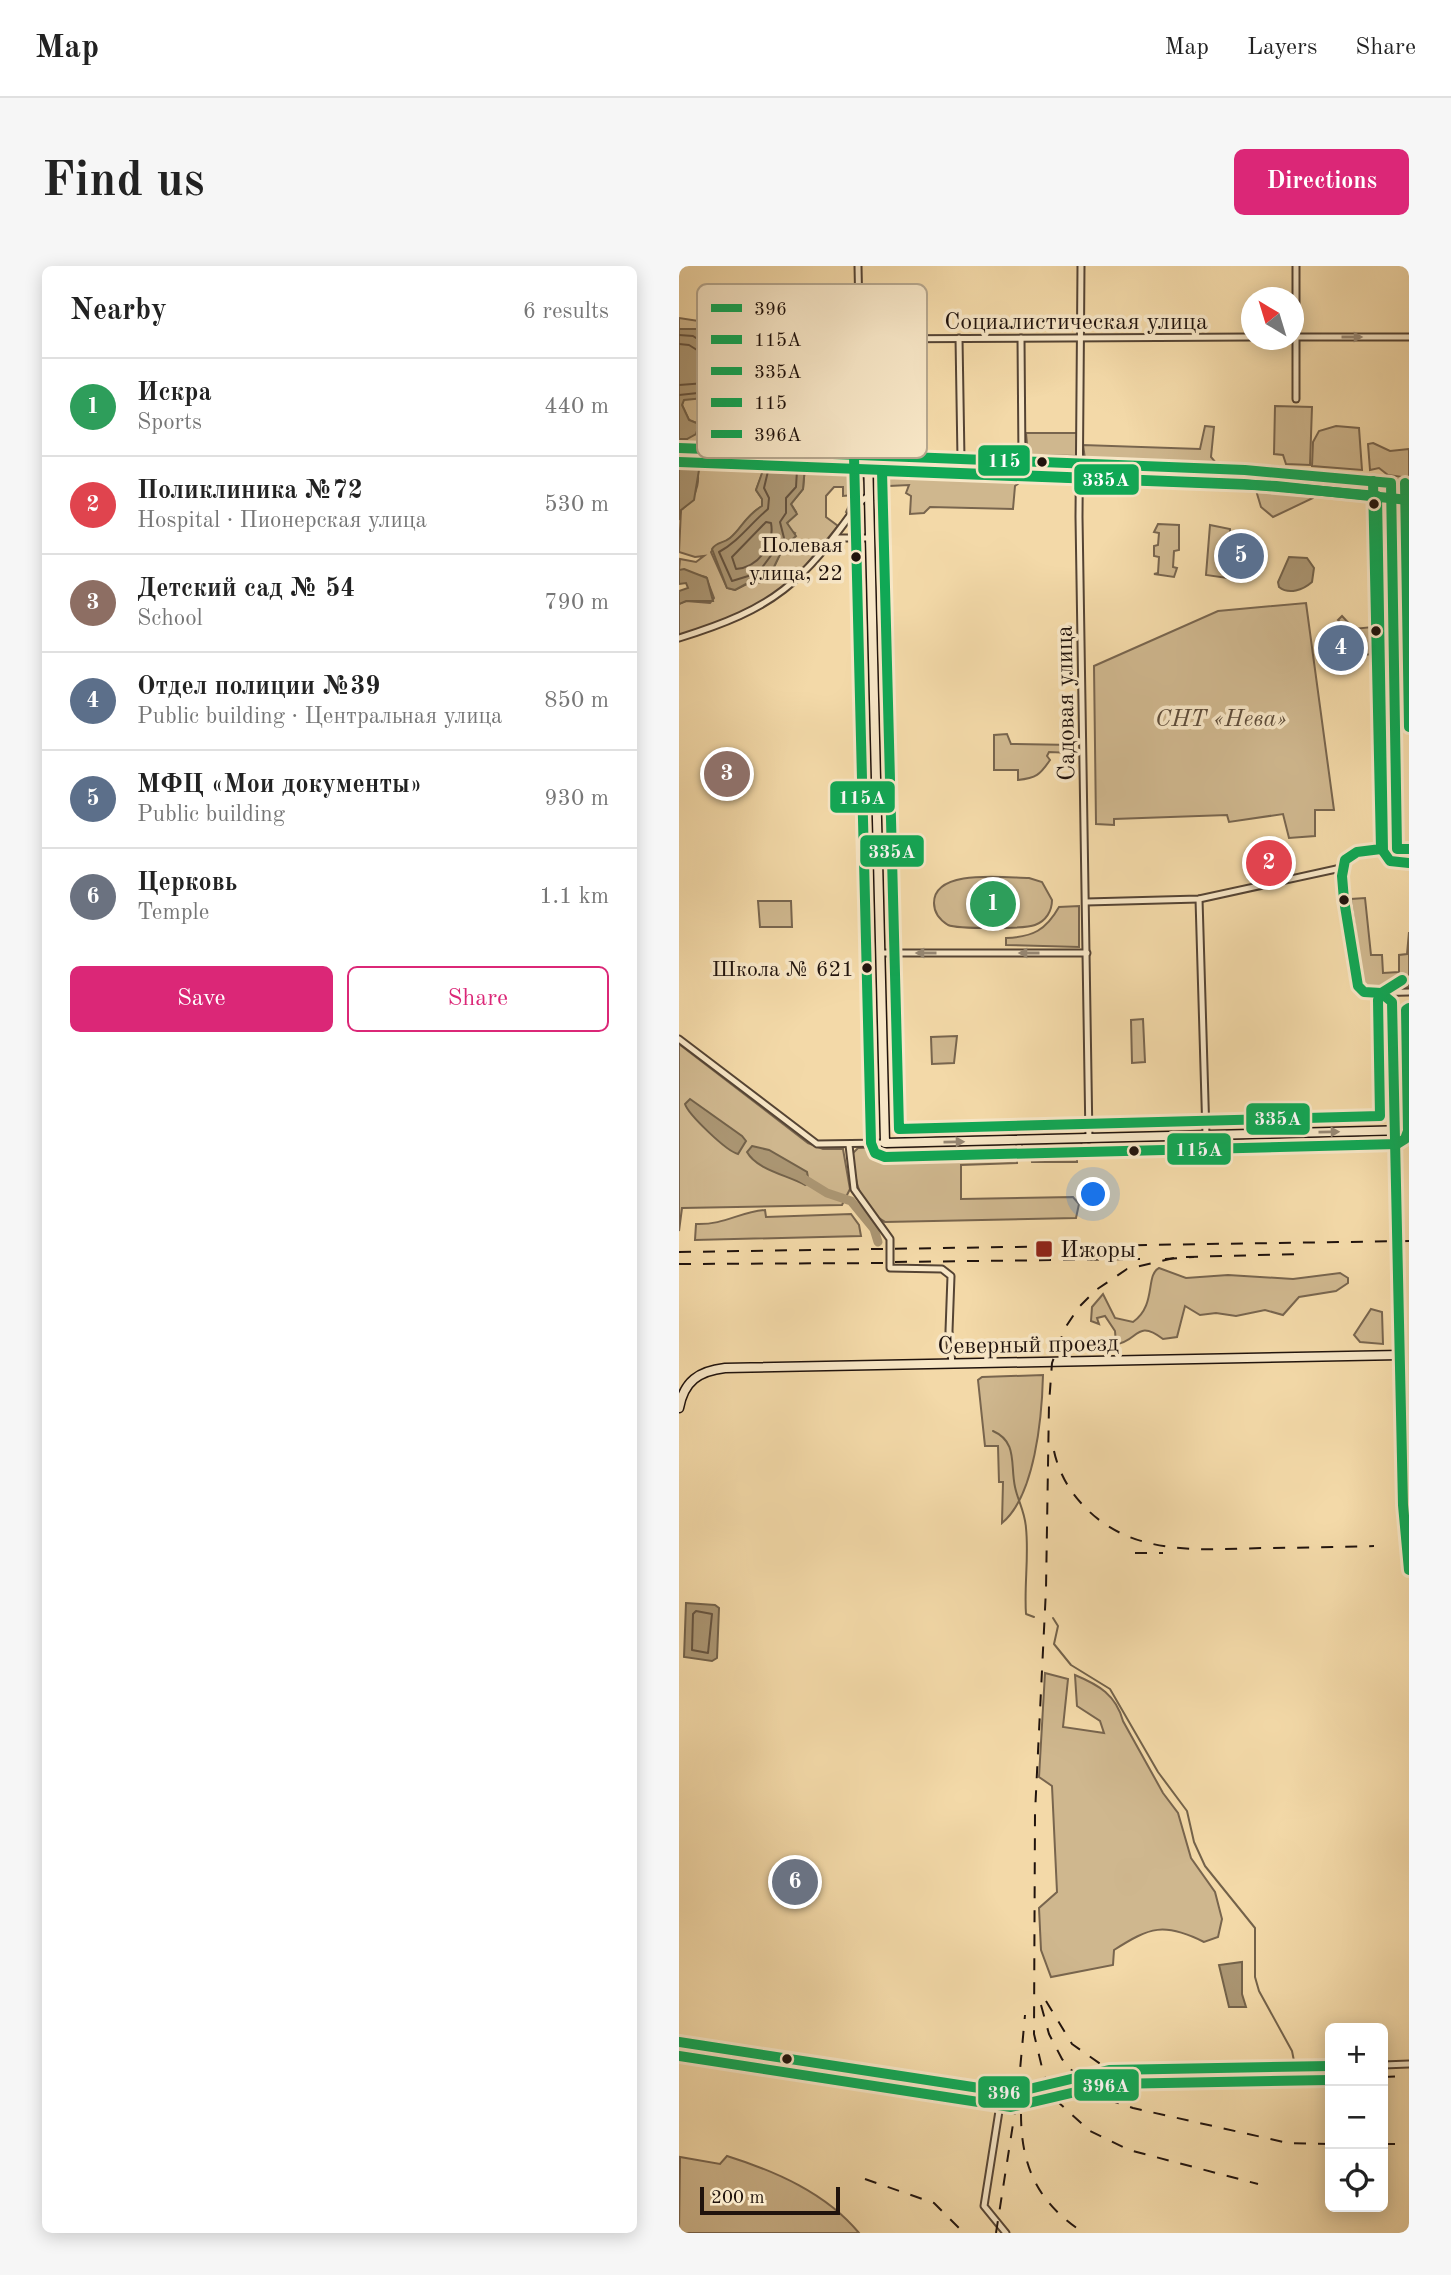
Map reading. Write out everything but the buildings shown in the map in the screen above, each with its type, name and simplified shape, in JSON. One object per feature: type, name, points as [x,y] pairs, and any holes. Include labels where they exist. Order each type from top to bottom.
[{"type":"main road","points":[[679,448],[697,449]]},
{"type":"main road","points":[[927,457],[1277,472],[1409,486]]},
{"type":"street","points":[[858,266],[858,284]]},
{"type":"street","name":"Садовая улица","points":[[1081,266],[1079,463],[1089,1139]]},
{"type":"street","points":[[1295,287],[1296,266]]},
{"type":"street","name":"Социалистическая улица","points":[[927,339],[1241,337]]},
{"type":"street","points":[[1304,337],[1409,337]]},
{"type":"street","points":[[959,338],[961,459]]},
{"type":"street","points":[[1021,338],[1022,461]]},
{"type":"street","points":[[1294,350],[1296,399]]},
{"type":"street","points":[[865,458],[885,1143]]},
{"type":"street","points":[[1373,481],[1381,849]]},
{"type":"street","points":[[1391,483],[1397,849]]},
{"type":"street","points":[[679,638],[757,610],[797,579],[834,538],[859,503],[868,496]]},
{"type":"street","points":[[834,538],[869,538]]},
{"type":"street","points":[[1376,614],[1393,613]]},
{"type":"street","points":[[1407,993],[1364,992],[1356,982],[1341,868],[1345,858],[1354,851],[1409,849]]},
{"type":"street","points":[[1086,902],[1199,899],[1341,868]]},
{"type":"street","points":[[1199,899],[1206,1135]]},
{"type":"street","points":[[881,953],[1087,953]]},
{"type":"street","points":[[1381,993],[1392,1002],[1403,1505],[1409,1570]]},
{"type":"street","points":[[1392,1002],[1407,993]]},
{"type":"street","points":[[679,1039],[811,1140],[826,1146],[1409,1130]]},
{"type":"street","points":[[849,1145],[854,1189],[890,1239],[890,1268],[937,1269],[946,1271],[951,1276],[949,1331],[952,1364]]},
{"type":"street","name":"Северный проезд","points":[[679,1408],[687,1384],[703,1372],[713,1370],[1400,1355]]},
{"type":"street","points":[[679,2042],[1002,2092],[1028,2091],[1073,2074],[1109,2070],[1325,2066]]},
{"type":"street","points":[[1388,2064],[1409,2064]]},
{"type":"street","points":[[1002,2092],[984,2206],[1006,2233]]},
{"type":"green space","points":[[679,318],[697,321],[697,329],[679,329]]},
{"type":"green space","points":[[697,398],[697,423],[689,420],[682,405],[684,399]]},
{"type":"green space","points":[[1275,406],[1312,407],[1310,465],[1286,464],[1283,455],[1274,454]]},
{"type":"green space","points":[[697,426],[697,445],[679,444],[679,439],[687,439]]},
{"type":"green space","points":[[1205,426],[1214,427],[1211,457],[1216,463],[1085,459],[1083,445],[1200,449]]},
{"type":"green space","points":[[1336,426],[1359,428],[1362,470],[1312,466],[1313,442],[1319,431]]},
{"type":"green space","points":[[1026,433],[1078,433],[1076,456],[1028,455]]},
{"type":"green space","points":[[1373,443],[1390,451],[1409,449],[1409,478],[1388,475],[1379,468],[1370,470],[1368,444]]},
{"type":"green space","points":[[679,452],[697,453],[697,458],[855,458],[862,471],[857,472],[858,477],[862,477],[857,502],[848,514],[846,512],[854,495],[843,496],[843,487],[834,487],[826,496],[826,517],[838,526],[805,566],[757,609],[679,636],[679,604],[686,601],[710,603],[714,598],[706,577],[679,570],[680,559],[696,562],[704,556],[695,557],[679,552],[681,510],[692,499],[698,479],[691,458],[679,456]],"holes":[[[768,459],[801,461],[805,466],[803,489],[791,504],[796,512],[787,523],[789,530],[795,533],[783,548],[774,567],[765,575],[735,590],[727,588],[711,552],[717,545],[733,536],[762,506],[762,499],[756,490]]]},
{"type":"green space","points":[[874,461],[923,462],[937,466],[950,463],[1014,466],[1018,469],[1019,483],[1015,486],[1013,509],[930,507],[924,513],[910,514],[911,496],[906,493],[909,485],[889,486],[888,494],[880,494],[876,499]]},
{"type":"green space","points":[[1092,469],[1200,473],[1202,481],[1195,484],[1091,478],[1086,475]]},
{"type":"green space","points":[[1252,477],[1352,486],[1364,491],[1361,494],[1329,493],[1319,489],[1313,498],[1273,517],[1261,507]]},
{"type":"green space","points":[[1380,489],[1388,494],[1390,609],[1379,609],[1376,495]]},
{"type":"green space","points":[[876,500],[886,504],[884,509],[877,510]]},
{"type":"green space","points":[[1158,524],[1179,525],[1179,550],[1174,551],[1173,567],[1177,568],[1174,577],[1154,574],[1158,573],[1159,557],[1154,556],[1154,546],[1158,545],[1159,533],[1154,532]]},
{"type":"green space","points":[[1210,525],[1230,529],[1226,545],[1230,546],[1230,555],[1226,555],[1225,568],[1230,569],[1227,578],[1206,575]]},
{"type":"green space","name":"СНТ «Нева»","points":[[1306,603],[1334,810],[1315,810],[1315,836],[1289,838],[1283,814],[1229,822],[1227,815],[1114,819],[1114,825],[1096,824],[1094,666],[1218,611]]},
{"type":"green space","points":[[1342,616],[1354,629],[1372,627],[1373,654],[1349,656],[1347,629],[1338,620]]},
{"type":"green space","points":[[1379,621],[1390,621],[1394,838],[1387,841],[1384,838]]},
{"type":"green space","points":[[1007,734],[1011,744],[1073,745],[1073,753],[1049,752],[1047,756],[1050,760],[1040,772],[1033,777],[1018,780],[1018,770],[994,770],[994,735]]},
{"type":"green space","points":[[973,877],[1029,878],[1042,882],[1052,900],[1048,915],[1035,925],[1005,928],[954,926],[942,921],[935,910],[937,892],[946,884]]},
{"type":"green space","points":[[1365,898],[1371,955],[1382,955],[1383,973],[1399,972],[1399,955],[1407,954],[1409,932],[1409,987],[1369,987],[1363,983],[1351,899]]},
{"type":"green space","points":[[758,901],[791,901],[792,927],[760,927]]},
{"type":"green space","points":[[1079,906],[1079,947],[1006,945],[1006,938],[1031,934],[1044,927],[1059,907]]},
{"type":"green space","points":[[1143,1019],[1145,1062],[1132,1063],[1131,1020]]},
{"type":"green space","points":[[957,1036],[954,1063],[932,1064],[931,1037]]},
{"type":"green space","points":[[679,1044],[808,1143],[823,1149],[843,1149],[850,1189],[842,1205],[682,1208],[679,1231]]},
{"type":"green space","points":[[1081,1142],[1084,1153],[1077,1153],[1077,1162],[1032,1162],[1031,1154],[1022,1154],[1022,1143]]},
{"type":"green space","points":[[1016,1143],[1017,1163],[961,1165],[961,1199],[1073,1197],[1079,1204],[1076,1218],[885,1222],[869,1209],[864,1201],[857,1183],[852,1154],[858,1148]]},
{"type":"green space","points":[[765,1210],[766,1217],[851,1214],[859,1225],[861,1236],[695,1240],[696,1224],[715,1223]]},
{"type":"green space","points":[[1159,1268],[1186,1278],[1228,1275],[1293,1279],[1340,1273],[1348,1278],[1348,1283],[1336,1291],[1299,1297],[1283,1315],[1265,1310],[1236,1316],[1216,1313],[1200,1315],[1185,1306],[1177,1337],[1163,1339],[1154,1333],[1142,1331],[1116,1344],[1115,1331],[1105,1316],[1097,1318],[1099,1324],[1091,1321],[1092,1307],[1103,1294],[1115,1318],[1133,1322],[1145,1307],[1152,1277]]},
{"type":"green space","points":[[1371,1309],[1382,1312],[1383,1344],[1360,1342],[1354,1335]]},
{"type":"green space","points":[[1043,1375],[1035,1455],[1022,1494],[1013,1511],[1002,1523],[1003,1482],[999,1482],[998,1446],[985,1446],[978,1380],[982,1377]]},
{"type":"green space","points":[[1045,1673],[1068,1679],[1063,1727],[1104,1733],[1100,1721],[1077,1706],[1075,1675],[1099,1687],[1116,1704],[1163,1793],[1178,1813],[1191,1858],[1215,1892],[1222,1919],[1218,1937],[1204,1942],[1167,1930],[1148,1932],[1114,1950],[1113,1965],[1051,1977],[1041,1950],[1039,1908],[1057,1892],[1052,1786],[1039,1777]]},
{"type":"green space","points":[[727,2156],[799,2185],[831,2206],[859,2233],[679,2233],[680,2157],[720,2164]]},
{"type":"water","points":[[679,329],[697,329],[697,399],[684,400],[682,405],[689,420],[697,423],[697,431],[687,439],[679,439]]},
{"type":"water","points":[[679,456],[691,458],[699,470],[694,500],[681,510],[679,520]]},
{"type":"water","points":[[767,458],[801,460],[805,466],[803,489],[791,504],[797,514],[787,523],[796,536],[783,548],[774,567],[762,582],[746,584],[735,590],[727,588],[712,549],[730,538],[762,506],[762,499],[756,490],[762,473],[761,464]]},
{"type":"water","points":[[1289,557],[1307,558],[1314,568],[1312,582],[1296,590],[1287,591],[1279,587],[1278,582]]},
{"type":"water","points":[[684,569],[707,578],[713,601],[686,601],[679,604],[679,591],[688,588],[686,583],[679,584],[679,570]]},
{"type":"water","points":[[690,1099],[742,1136],[746,1141],[738,1154],[708,1132],[693,1116],[685,1104]]},
{"type":"water","points":[[752,1146],[769,1150],[807,1172],[809,1183],[805,1185],[758,1163],[747,1152]]},
{"type":"water","points":[[686,1603],[715,1605],[719,1608],[717,1658],[712,1661],[684,1657]]},
{"type":"water","points":[[1242,1962],[1242,1994],[1246,2007],[1229,2007],[1219,1965]]},
{"type":"waterway","points":[[801,1177],[827,1193],[851,1201],[874,1229],[878,1242]]},
{"type":"waterway","points":[[993,1431],[1010,1447],[1015,1487],[1026,1528],[1026,1614],[1034,1617]]},
{"type":"waterway","points":[[1053,1618],[1058,1626],[1054,1644],[1071,1665],[1110,1689],[1158,1772],[1187,1811],[1194,1842],[1205,1866],[1255,1928],[1255,1977],[1259,1991],[1292,2051],[1294,2061]]},
{"type":"railway","points":[[679,1252],[1409,1241]]},
{"type":"railway","points":[[1186,1257],[1299,1254]]},
{"type":"railway","points":[[1165,1259],[1194,1257]]},
{"type":"railway","points":[[1174,1258],[1127,1269],[1096,1290],[1079,1307],[1065,1328],[1052,1363],[1046,1589],[1035,1813],[1034,2034],[1044,2076],[1058,2102],[1090,2131],[1129,2150],[1258,2184]]},
{"type":"railway","points":[[895,1262],[1140,1259]]},
{"type":"railway","points":[[679,1264],[885,1263]]},
{"type":"railway","points":[[1054,1451],[1064,1479],[1081,1503],[1120,1533],[1141,1541],[1188,1549],[1374,1546]]},
{"type":"railway","points":[[1135,1553],[1163,1553]]},
{"type":"railway","points":[[1046,2001],[1072,2044],[1109,2070],[1143,2080],[1325,2077]]},
{"type":"railway","points":[[1041,2005],[1049,2034],[1062,2059],[1088,2089],[1103,2098],[1133,2108],[1288,2143],[1325,2144]]},
{"type":"railway","points":[[996,2233],[1018,2092],[1025,2015]]},
{"type":"railway","points":[[1388,2077],[1403,2076]]},
{"type":"railway","points":[[1021,2114],[1025,2151],[1036,2183],[1055,2210],[1084,2233]]},
{"type":"railway","points":[[1388,2144],[1395,2144]]},
{"type":"railway","points":[[865,2179],[934,2203],[964,2233]]},
{"type":"transit line","name":"115","points":[[679,448],[697,449]]},
{"type":"transit line","name":"115А","points":[[854,458],[871,1143],[875,1153],[885,1157],[1397,1144],[1405,1139],[1408,1131],[1406,1010],[1409,1008]]},
{"type":"transit line","name":"115","points":[[927,458],[1245,470],[1391,483],[1397,849],[1409,849]]},
{"type":"transit line","name":"115А","points":[[679,462],[1244,484],[1377,496],[1383,851],[1390,861],[1409,863]]},
{"type":"transit line","name":"335А","points":[[1402,980],[1383,992],[1378,1000],[1380,1116],[899,1129],[882,471],[1276,486],[1408,500]]},
{"type":"transit line","name":"115","points":[[1344,900],[1342,876],[1345,860],[1357,852],[1381,849],[1373,481]]},
{"type":"transit line","name":"335А","points":[[1405,483],[1409,727]]},
{"type":"transit line","name":"396","points":[[1344,900],[1358,986],[1364,992],[1381,993],[1392,1002],[1403,1505],[1409,1570]]},
{"type":"transit line","name":"396","points":[[679,2042],[1012,2093],[1109,2070],[1325,2066]]},
{"type":"transit line","name":"396А","points":[[679,2056],[1011,2107],[1110,2084],[1325,2080]]},
{"type":"place","name":"МФЦ «Мои документы»","points":[[1241,556]]},
{"type":"place","name":"Полевая улица, 22","points":[[856,557]]},
{"type":"place","name":"Отдел полиции №39","points":[[1341,648]]},
{"type":"place","name":"Детский сад № 54","points":[[727,774]]},
{"type":"place","name":"Поликлиника №72","points":[[1269,863]]},
{"type":"place","name":"Искра","points":[[993,904]]},
{"type":"place","name":"Школа № 621","points":[[867,968]]},
{"type":"place","name":"Ижоры","points":[[1044,1249]]},
{"type":"place","name":"Церковь","points":[[795,1882]]}]
